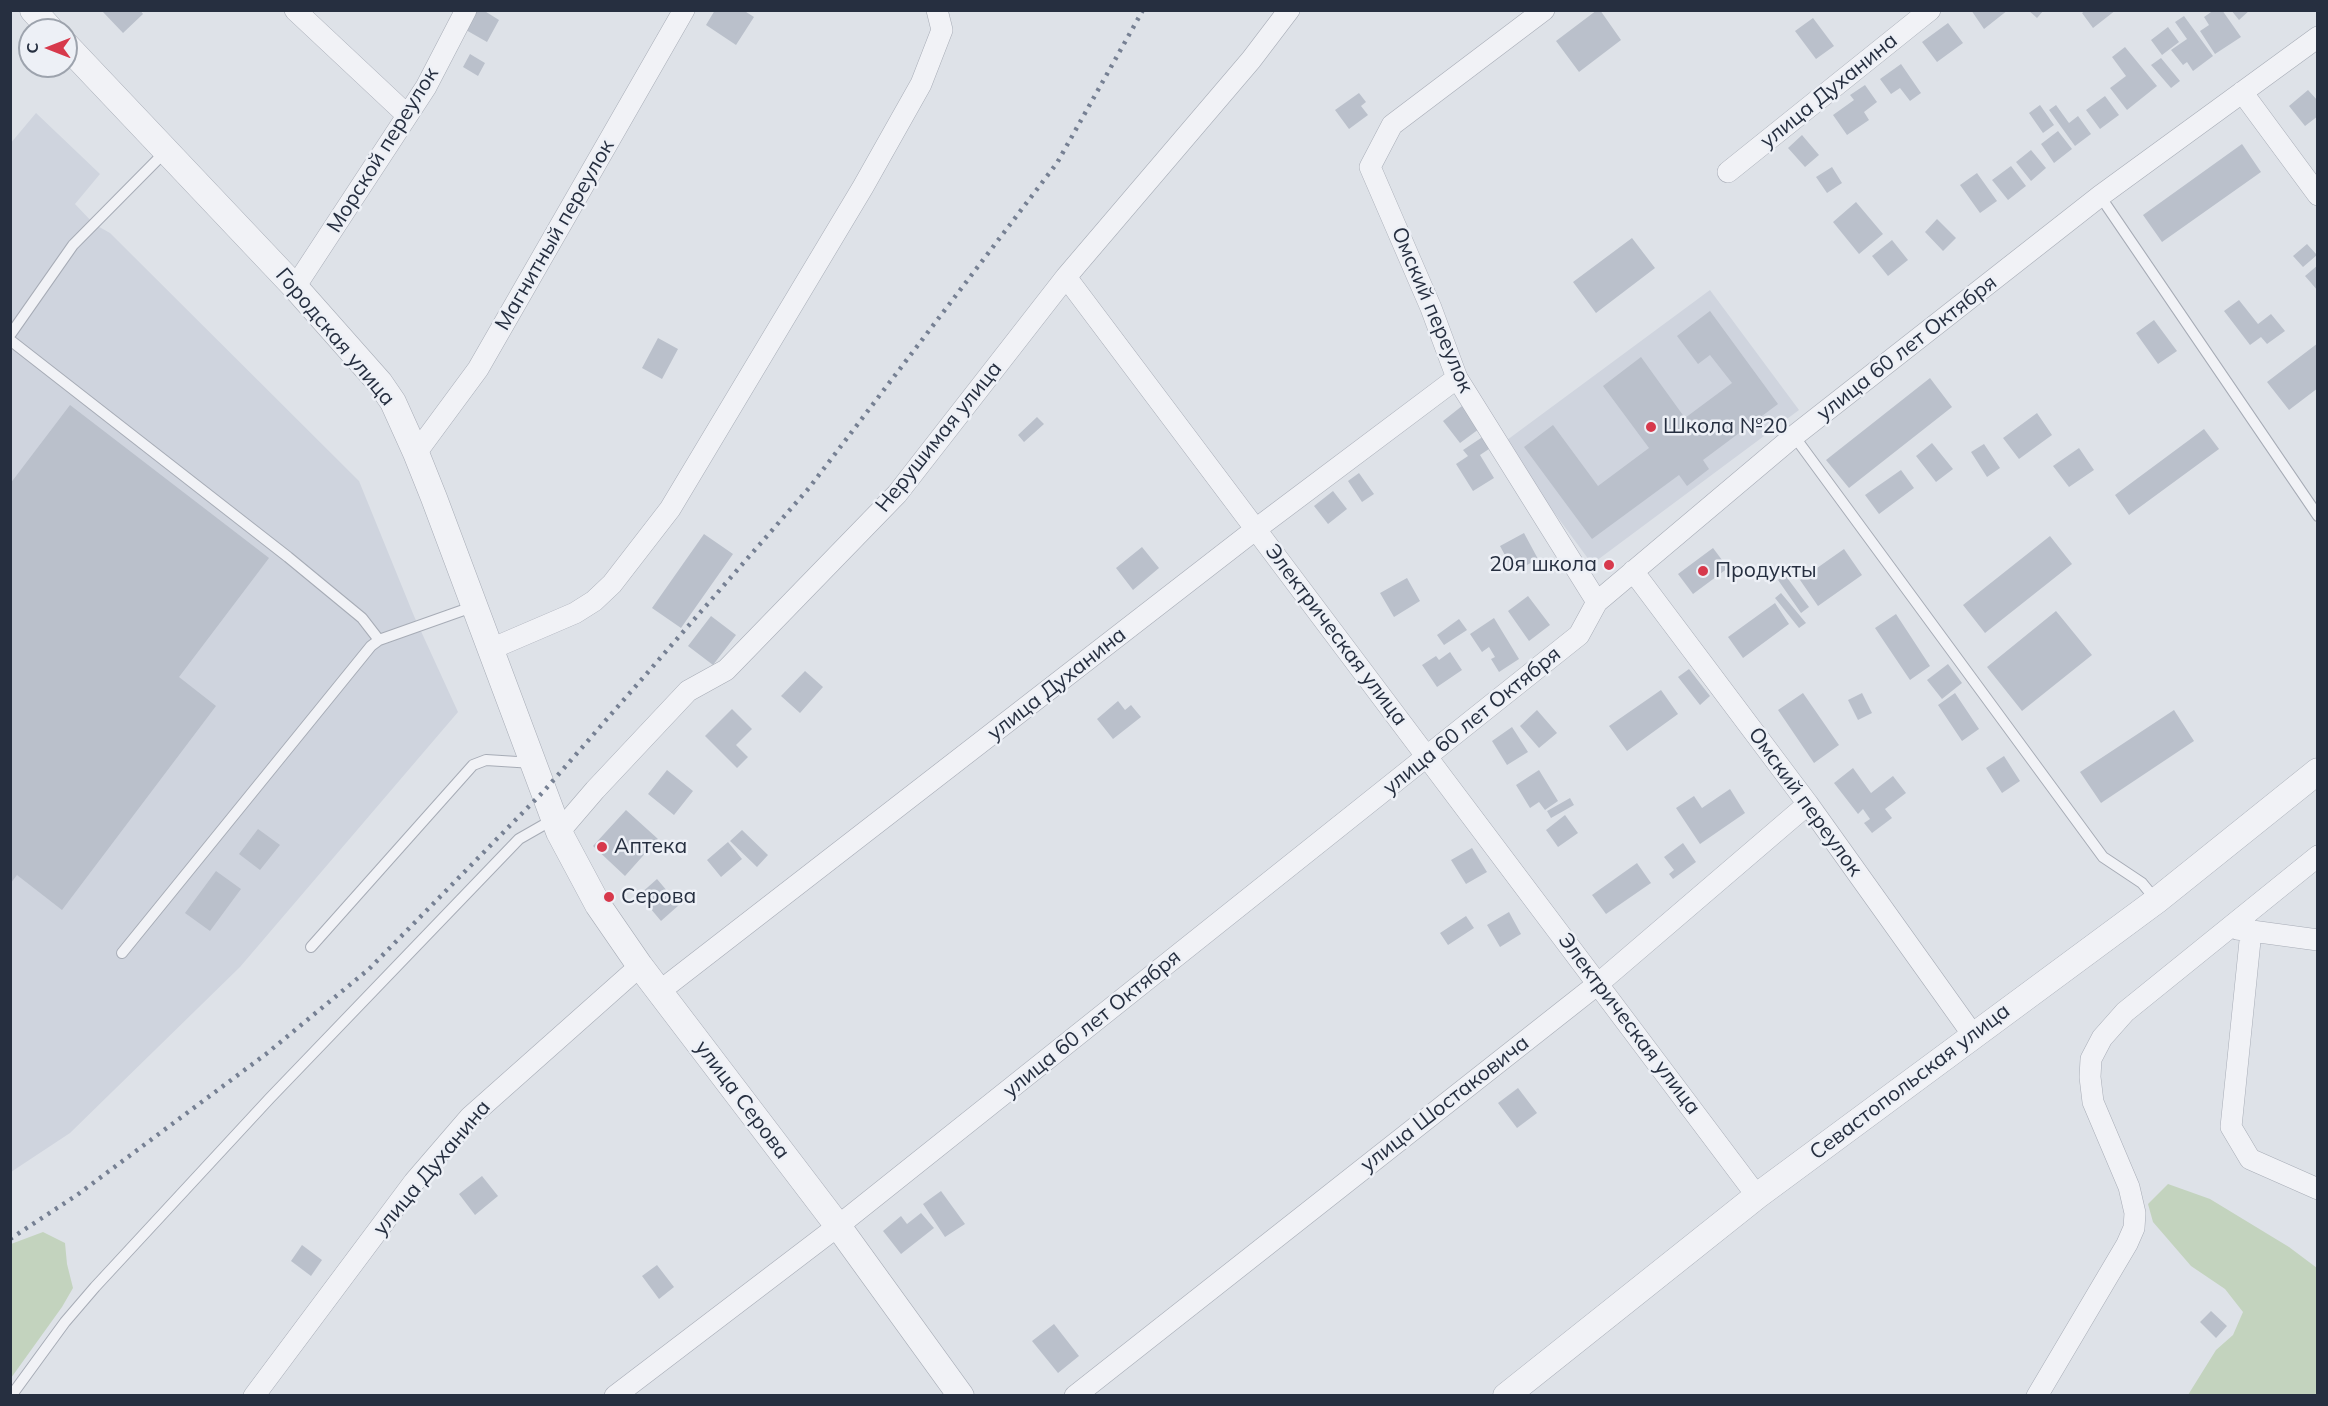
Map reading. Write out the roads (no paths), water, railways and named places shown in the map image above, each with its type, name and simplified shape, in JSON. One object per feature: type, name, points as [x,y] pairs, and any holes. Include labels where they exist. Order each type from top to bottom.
[{"type":"street","points":[[295,10],[407,115]]},
{"type":"street","name":"Морской переулок","points":[[296,287],[426,87],[466,10]]},
{"type":"street","name":"Магнитный переулок","points":[[417,453],[478,369],[684,10]]},
{"type":"street","name":"Нерушимая улица","points":[[557,826],[595,790],[688,691],[726,670],[897,494],[1066,277],[1251,60],[1289,10]]},
{"type":"street","name":"Омский переулок","points":[[1544,10],[1392,125],[1370,167],[1431,308],[1457,378],[1597,603]]},
{"type":"street","name":"улица Духанина","points":[[1728,172],[1930,10]]},
{"type":"street","points":[[491,649],[575,614],[594,602],[636,556],[670,509],[863,187],[921,84],[940,20]]},
{"type":"street","name":"улица 60 лет Октября","points":[[615,1395],[838,1227],[1579,635],[1597,603],[1794,436],[2100,196],[2318,37]]},
{"type":"street","name":"Городская улица","points":[[78,58],[296,287],[380,383],[393,402],[417,453],[544,791]]},
{"type":"street","points":[[2242,92],[2318,195]]},
{"type":"street","name":"Электрическая улица","points":[[1066,277],[1757,1196]]},
{"type":"street","name":"улица Духанина","points":[[660,992],[1256,529],[1457,378]]},
{"type":"street","name":"Омский переулок","points":[[1633,571],[1808,804],[1972,1035]]},
{"type":"street","name":"Севастопольская улица","points":[[1506,1395],[1757,1196],[2156,901],[2318,771]]},
{"type":"street","name":"улица Серова","points":[[544,791],[557,826],[598,905],[640,966],[838,1227],[961,1395]]},
{"type":"street","name":"улица Шостаковича","points":[[1075,1395],[1599,983],[1808,804]]},
{"type":"street","points":[[2037,1395],[2127,1244],[2134,1228],[2135,1213],[2129,1187],[2093,1102],[2090,1077],[2091,1059],[2102,1038],[2125,1011],[2318,856]]},
{"type":"street","points":[[2228,928],[2318,940]]},
{"type":"street","points":[[2251,931],[2231,1127],[2250,1159],[2318,1189]]},
{"type":"street","name":"улица Духанина","points":[[254,1395],[414,1182],[470,1117],[640,966]]},
{"type":"lane","points":[[10,335],[73,245],[166,151]]},
{"type":"lane","points":[[2100,196],[2318,516]]},
{"type":"lane","points":[[10,340],[288,557],[362,618],[379,640]]},
{"type":"lane","points":[[1794,436],[2103,857],[2142,883],[2156,901]]},
{"type":"lane","points":[[122,953],[361,657],[379,640],[475,606]]},
{"type":"lane","points":[[311,947],[473,765],[486,760],[533,763]]},
{"type":"lane","points":[[11,1395],[65,1322],[95,1287],[270,1098],[519,839],[557,826]]},
{"type":"railway","points":[[10,1239],[77,1195],[266,1054],[369,969],[544,791],[809,488],[1057,163],[1143,10]]},
{"type":"place","name":"Школа №20","points":[[1651,427]]},
{"type":"place","name":"20я школа","points":[[1609,565]]},
{"type":"place","name":"Продукты","points":[[1703,571]]},
{"type":"place","name":"Аптека","points":[[602,847]]},
{"type":"place","name":"Серова","points":[[609,897]]}]
